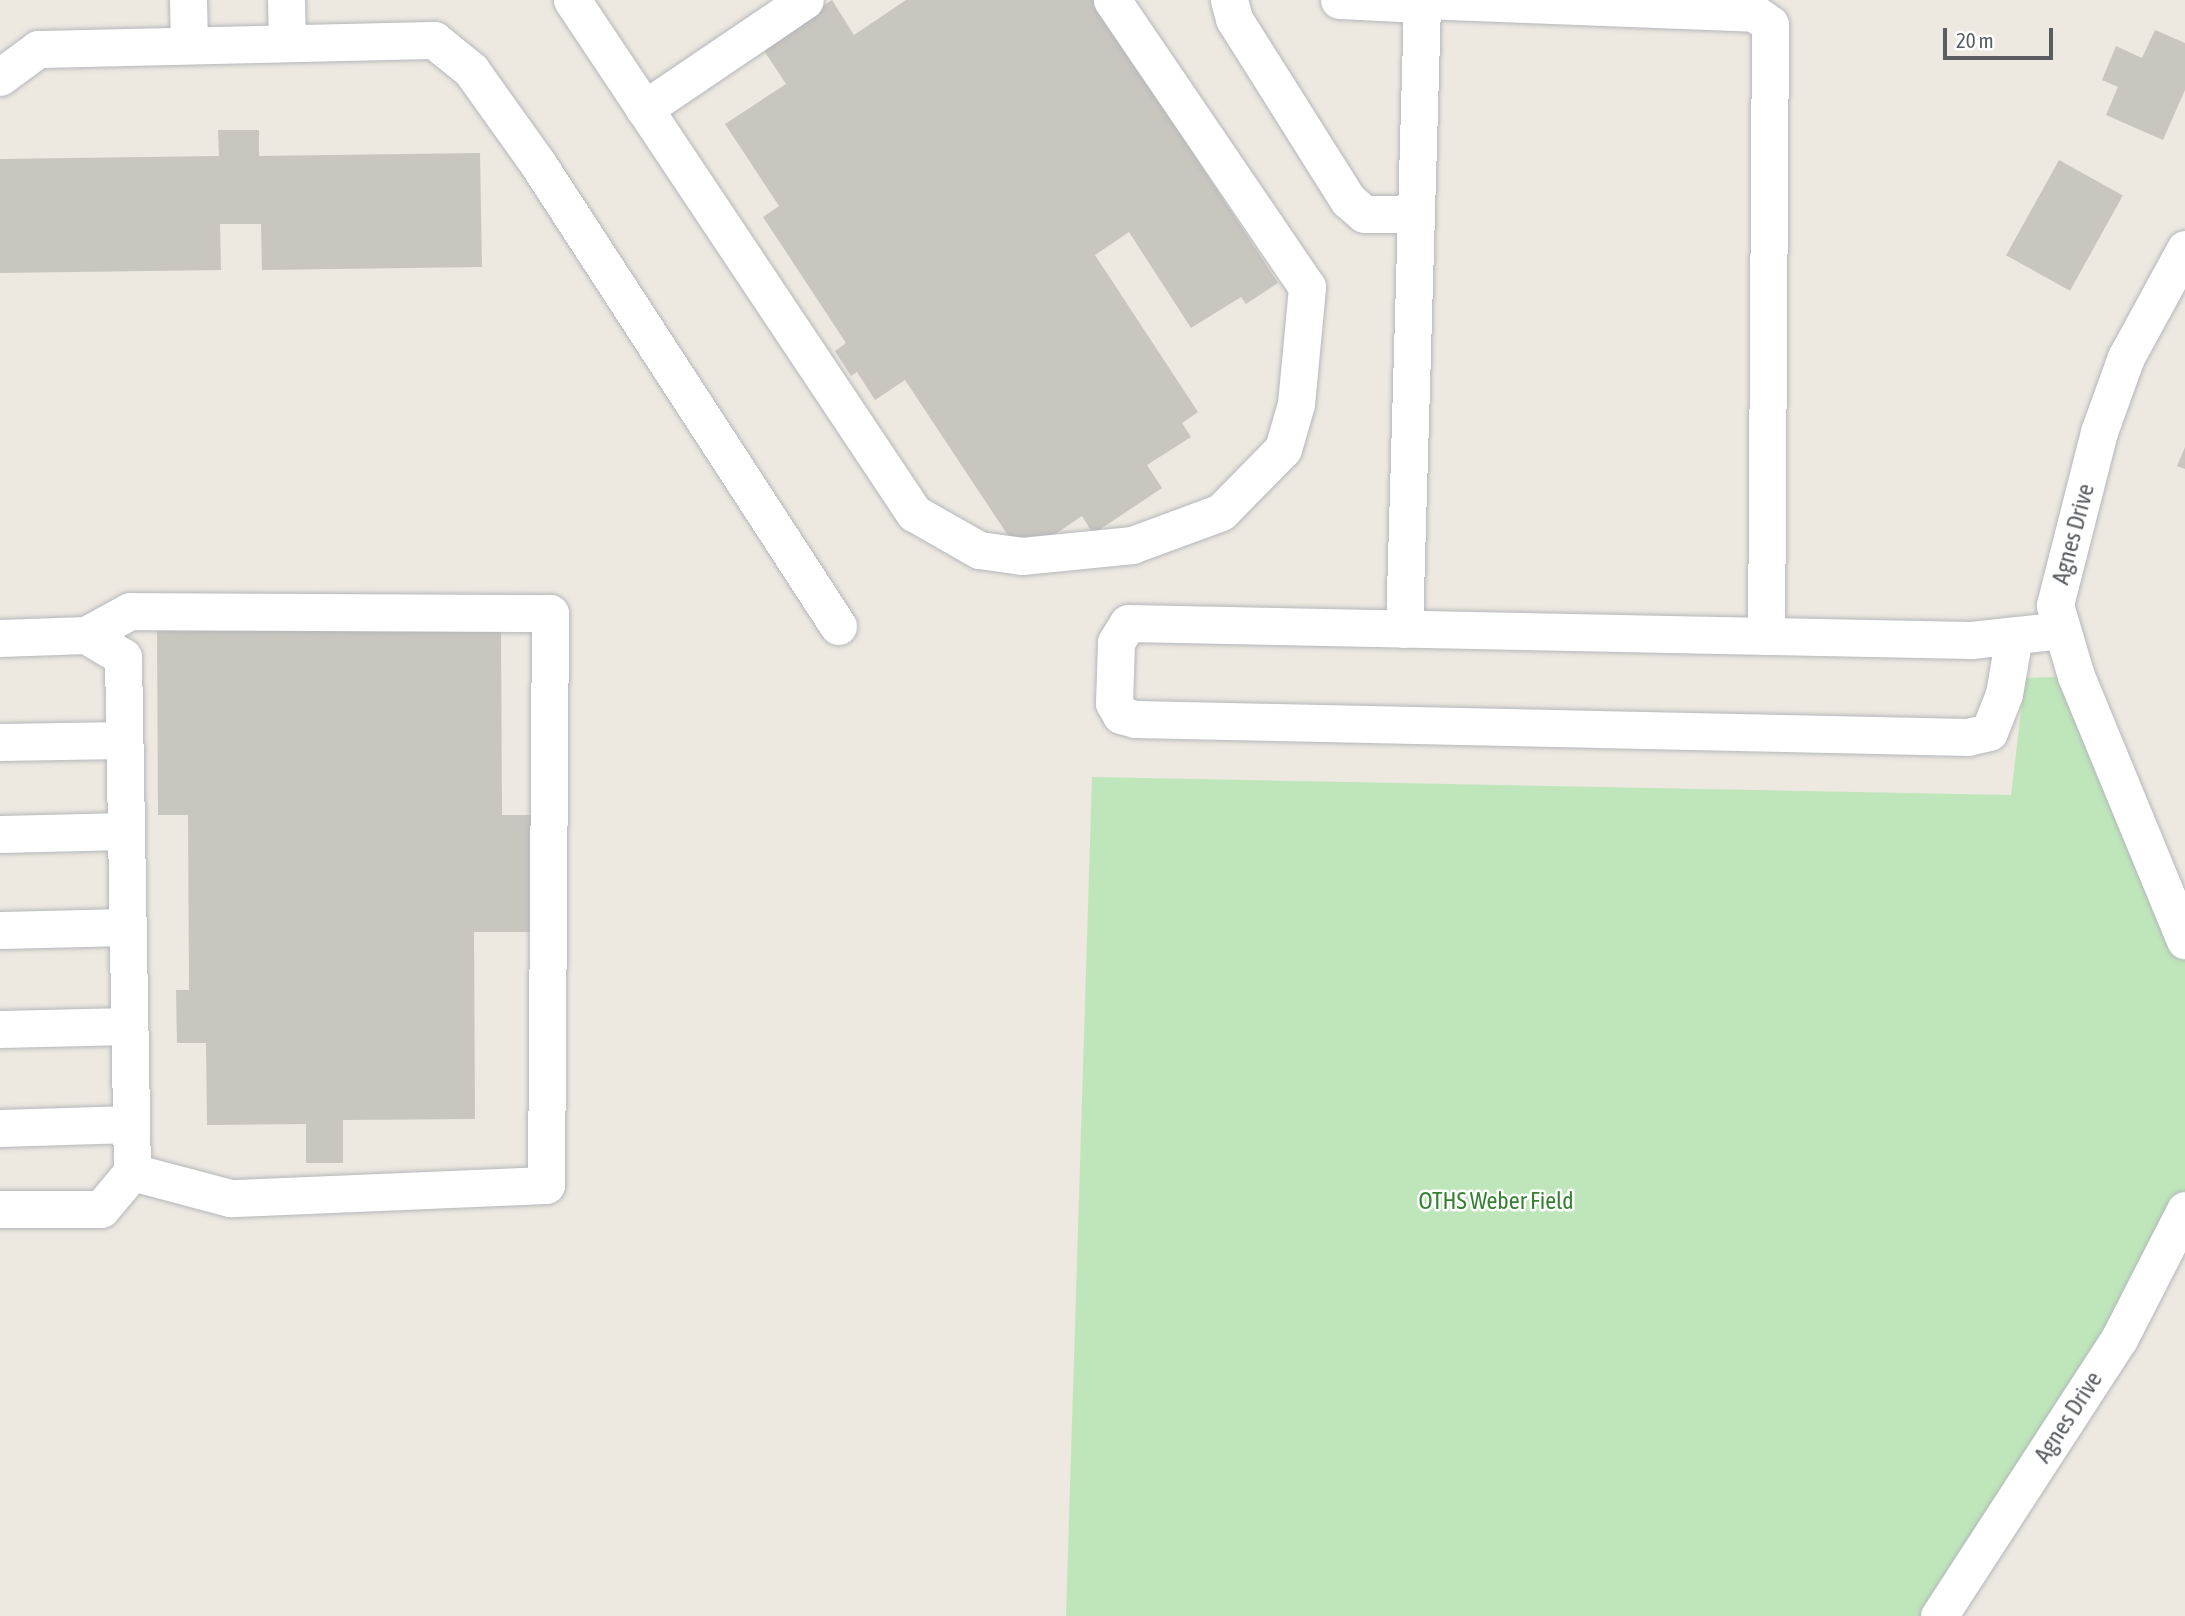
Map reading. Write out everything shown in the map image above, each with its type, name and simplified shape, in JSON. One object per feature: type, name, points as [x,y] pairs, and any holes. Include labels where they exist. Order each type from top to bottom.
[{"type":"street","points":[[188,0],[189,45]]},
{"type":"street","points":[[286,0],[287,43]]},
{"type":"street","points":[[572,0],[915,513],[989,552],[1022,556],[1132,545],[1221,512],[1283,450],[1296,404],[1307,287],[1112,0]]},
{"type":"street","points":[[644,109],[805,0]]},
{"type":"street","points":[[1229,0],[1234,19],[1348,200],[1364,214],[1415,214]]},
{"type":"street","points":[[1339,0],[1754,13],[1770,24],[1766,636]]},
{"type":"street","points":[[1404,629],[1422,2]]},
{"type":"street","points":[[0,77],[37,49],[434,40],[471,70],[838,626]]},
{"type":"street","name":"Agnes Drive","points":[[2185,249],[2126,358],[2099,432],[2076,534],[2061,569],[2055,605],[2061,630],[2185,940]]},
{"type":"street","points":[[0,638],[86,635],[131,611],[550,613],[546,1185],[230,1198],[132,1172]]},
{"type":"street","points":[[2014,636],[2004,694],[1989,732],[1968,737],[1135,719],[1114,703],[1116,642],[1128,623],[1766,636],[2014,636],[2061,630]]},
{"type":"street","points":[[0,1209],[101,1209],[132,1172],[123,657],[86,635]]},
{"type":"street","points":[[0,742],[124,740]]},
{"type":"street","points":[[0,834],[126,831]]},
{"type":"street","points":[[0,930],[127,927]]},
{"type":"street","points":[[0,1029],[129,1026]]},
{"type":"street","points":[[0,1128],[131,1124]]},
{"type":"street","name":"Agnes Drive","points":[[1939,1616],[2119,1339],[2185,1210]]},
{"type":"green space","name":"OTHS Weber Field","points":[[2076,676],[2185,940],[2185,1210],[1939,1616],[1066,1616],[1092,777],[2011,795],[2025,678]]},
{"type":"building","points":[[832,0],[854,35],[906,0],[1093,0],[1278,283],[1246,304],[1241,297],[1191,328],[1129,232],[1095,255],[1198,412],[1182,423],[1191,437],[1147,465],[1162,488],[1093,534],[1082,516],[1042,543],[1031,536],[1015,546],[905,380],[875,400],[857,372],[851,376],[835,351],[846,343],[763,217],[779,206],[725,124],[786,84],[761,46]]},
{"type":"building","points":[[2155,30],[2185,43],[2185,90],[2163,140],[2106,115],[2118,87],[2102,80],[2116,46],[2142,58]]},
{"type":"building","points":[[218,130],[259,130],[259,156],[480,153],[482,267],[262,270],[261,224],[220,224],[221,270],[0,273],[0,159],[219,156]]},
{"type":"building","points":[[2059,160],[2123,195],[2070,291],[2006,255]]},
{"type":"building","points":[[2185,447],[2185,469],[2177,466]]},
{"type":"building","points":[[501,629],[502,815],[535,815],[535,932],[474,932],[475,1119],[343,1120],[343,1163],[306,1163],[306,1124],[207,1125],[206,1043],[177,1043],[176,990],[189,990],[188,815],[158,815],[157,631]]}]
